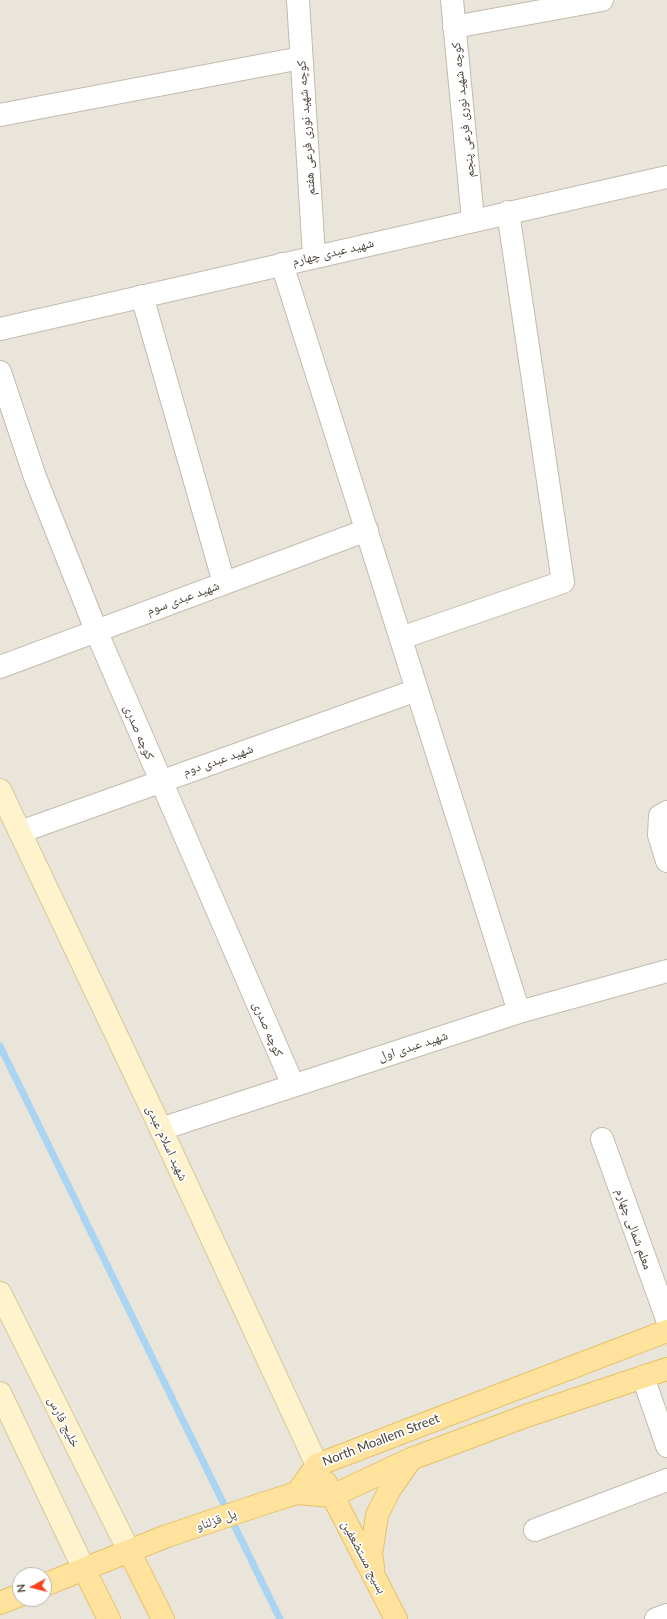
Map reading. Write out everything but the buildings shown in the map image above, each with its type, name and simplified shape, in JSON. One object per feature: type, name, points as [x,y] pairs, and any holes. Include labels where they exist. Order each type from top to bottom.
[{"type":"main road","name":"شهید اسلام عبدی","points":[[0,790],[161,1128],[332,1496]]},
{"type":"main road","name":"خلیج فارس","points":[[0,1293],[129,1551]]},
{"type":"main road","name":"North Moallem Street","points":[[296,1493],[317,1465],[595,1358],[667,1332]]},
{"type":"main road","points":[[595,1358],[605,1390]]},
{"type":"main road","points":[[296,1493],[332,1496],[411,1459],[526,1416],[667,1369]]},
{"type":"main road","points":[[0,1393],[84,1570],[109,1619]]},
{"type":"main road","points":[[374,1574],[371,1554],[377,1515],[390,1490],[411,1459]]},
{"type":"main road","name":"پل قزلناو","points":[[52,1582],[167,1536],[296,1493]]},
{"type":"main road","name":"بسیج مستضعفین","points":[[332,1496],[374,1574],[396,1619]]},
{"type":"main road","points":[[129,1551],[163,1619]]},
{"type":"main road","points":[[0,1603],[12,1598]]},
{"type":"street","name":"کوچه شهید نوری فرعی هفتم","points":[[298,0],[314,256]]},
{"type":"street","name":"کوچه شهید نوری فرعی پنجم","points":[[452,0],[473,220]]},
{"type":"street","points":[[454,27],[602,0]]},
{"type":"street","points":[[0,115],[302,58]]},
{"type":"street","name":"شهید عبدی چهارم","points":[[0,329],[314,256],[667,177]]},
{"type":"street","points":[[401,638],[563,582],[508,212]]},
{"type":"street","points":[[282,264],[519,1012]]},
{"type":"street","points":[[142,296],[224,583]]},
{"type":"street","name":"کوچه صدری","points":[[0,372],[35,477],[96,631],[293,1085]]},
{"type":"street","name":"شهید عبدی سوم","points":[[0,667],[367,530]]},
{"type":"street","name":"شهید عبدی دوم","points":[[20,832],[417,690]]},
{"type":"street","points":[[663,814],[659,835],[667,861]]},
{"type":"street","name":"شهید عبدی اول","points":[[161,1128],[519,1012],[667,971]]},
{"type":"street","name":"معلم شمالی چهارم","points":[[602,1138],[667,1319]]},
{"type":"street","points":[[643,1377],[667,1446]]},
{"type":"street","points":[[535,1530],[667,1480]]},
{"type":"street","points":[[656,1619],[667,1615]]},
{"type":"shaded area","points":[[0,0],[667,0],[667,1619],[0,1619]]},
{"type":"waterway","points":[[0,1046],[280,1619]]}]
